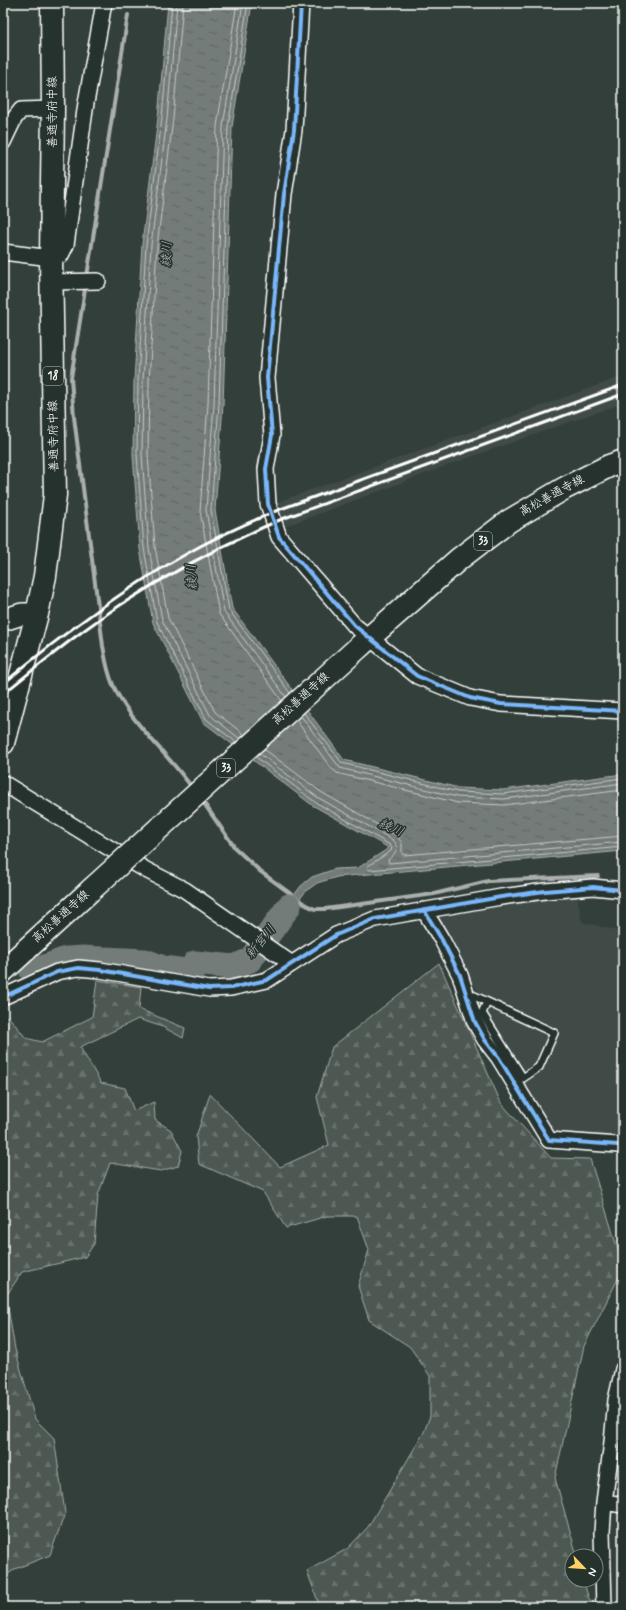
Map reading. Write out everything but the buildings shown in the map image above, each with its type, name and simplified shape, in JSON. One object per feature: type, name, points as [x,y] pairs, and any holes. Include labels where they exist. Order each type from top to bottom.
[{"type":"main road","name":"善通寺府中線","points":[[3,743],[37,614],[45,576],[55,495],[51,258],[53,109],[52,3]]},
{"type":"main road","name":"高松善通寺線","points":[[3,971],[365,642],[459,559],[509,520],[565,488],[609,466],[623,461]]},
{"type":"street","points":[[3,252],[51,258],[61,255],[66,245],[86,103],[104,3]]},
{"type":"street","points":[[300,3],[294,130],[284,194],[268,378],[272,435],[266,469],[268,504],[279,537],[355,626],[365,642],[417,676],[470,698],[500,704],[623,711]]},
{"type":"street","points":[[3,142],[14,119],[21,110],[53,109]]},
{"type":"street","points":[[52,282],[89,282]]},
{"type":"street","points":[[3,620],[22,614],[37,614]]},
{"type":"street","points":[[3,783],[146,870],[185,890],[292,964]]},
{"type":"street","points":[[3,997],[56,972],[78,968],[116,972],[209,989],[231,988],[267,980],[336,935],[375,919],[501,897],[545,891],[593,887],[623,890]]},
{"type":"street","points":[[424,910],[446,947],[460,975],[479,1028],[549,1140],[618,1145],[623,1147]]},
{"type":"street","points":[[604,1607],[602,1532],[604,1502],[616,1400],[623,1369]]},
{"type":"street","points":[[604,1502],[623,1505]]},
{"type":"lane","points":[[466,992],[554,1033],[539,1067],[523,1078],[482,1013],[487,1002]]},
{"type":"shaded area","points":[[623,376],[623,403],[454,463],[286,526],[275,503]]},
{"type":"shaded area","points":[[577,896],[582,922],[623,932],[623,1142],[550,1133],[476,1008],[478,991],[463,969],[437,918],[501,902]]},
{"type":"green space","points":[[439,963],[501,1103],[551,1158],[590,1159],[623,1269],[584,1346],[555,1478],[575,1548],[564,1548],[564,1588],[586,1588],[589,1599],[599,1607],[320,1607],[307,1571],[347,1549],[368,1527],[424,1432],[430,1416],[430,1376],[410,1347],[369,1320],[358,1286],[369,1250],[357,1216],[327,1216],[286,1228],[263,1192],[199,1164],[196,1137],[210,1094],[280,1167],[329,1145],[317,1097],[332,1047]]},
{"type":"green space","points":[[97,980],[141,987],[139,1009],[185,1028],[183,1038],[163,1027],[138,1019],[80,1047],[101,1083],[125,1088],[134,1111],[154,1102],[155,1120],[171,1130],[182,1151],[178,1166],[161,1171],[110,1163],[98,1195],[94,1244],[85,1257],[22,1272],[6,1296],[15,1349],[35,1419],[54,1438],[65,1513],[50,1555],[15,1569],[3,1578],[3,1019],[8,1016],[26,1038],[42,1042],[92,1017]]},
{"type":"water","name":"綾川","points":[[168,3],[252,3],[232,127],[223,405],[215,510],[232,608],[344,760],[459,788],[503,790],[623,774],[623,851],[337,877],[317,883],[306,891],[271,935],[266,932],[301,886],[312,877],[335,869],[358,868],[389,848],[312,805],[203,722],[153,623],[140,549],[133,455],[134,381],[142,244],[158,118]]},
{"type":"waterway","points":[[128,15],[71,378],[74,417],[103,646],[110,676],[114,688],[134,719],[193,789]]},
{"type":"waterway","points":[[201,799],[235,848],[261,872],[306,905],[315,909],[325,909],[434,894],[488,881],[598,876]]},
{"type":"waterway","name":"新宮川","points":[[32,972],[66,959],[83,958],[145,961],[163,968],[193,972],[195,963],[234,967],[250,960],[289,906]]},
{"type":"railway","points":[[3,684],[72,629],[120,595],[169,564],[226,533],[278,510],[623,385]]},
{"type":"railway","points":[[3,694],[106,614],[180,569],[241,538],[282,519],[623,394]]},
{"type":"cycle path","points":[[301,3],[294,130],[284,194],[267,378],[272,435],[266,469],[268,504],[279,537],[355,626],[417,676],[470,698],[501,704],[623,711]]},
{"type":"cycle path","points":[[3,997],[57,972],[78,968],[100,970],[209,989],[231,988],[267,980],[336,935],[375,919],[501,897],[545,891],[593,887],[623,890]]},
{"type":"cycle path","points":[[424,910],[442,940],[460,975],[475,1022],[485,1040],[499,1058],[549,1140],[618,1145],[623,1147]]}]
